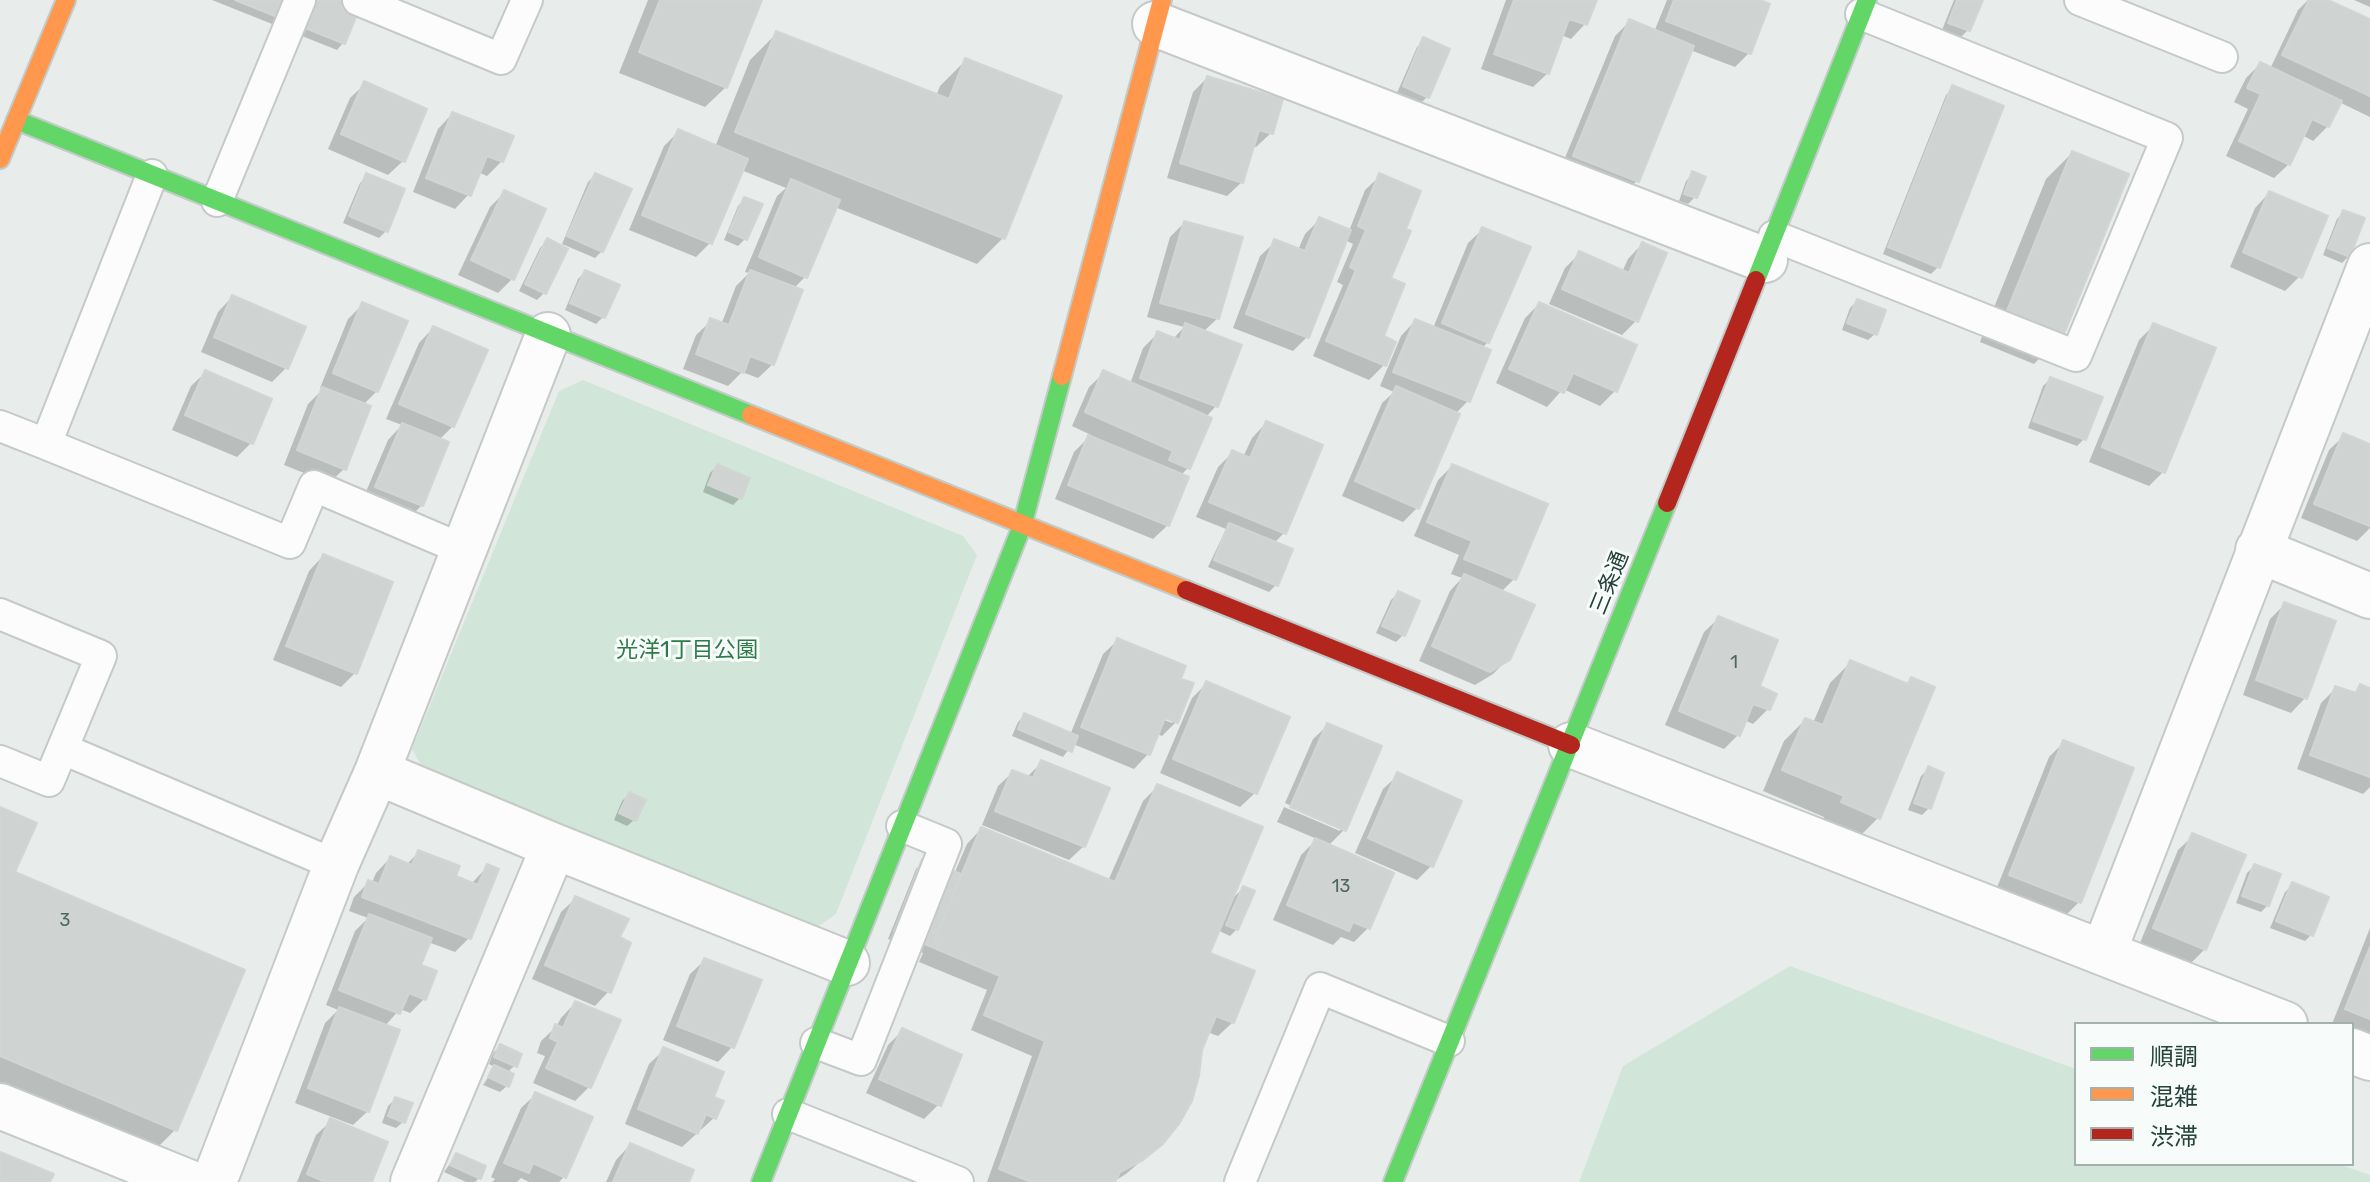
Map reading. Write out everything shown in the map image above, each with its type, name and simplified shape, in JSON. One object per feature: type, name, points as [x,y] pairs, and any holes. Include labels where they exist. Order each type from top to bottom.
[{"type":"main road","points":[[0,159],[8,116],[66,0]]},
{"type":"main road","name":"三条通","points":[[1393,1182],[1571,745],[1864,7]]},
{"type":"main road","points":[[761,1182],[1022,526],[1159,12]]},
{"type":"main road","points":[[8,116],[1571,745]]},
{"type":"street","points":[[1159,12],[1769,248]]},
{"type":"street","points":[[2104,951],[2258,550],[2366,288]]},
{"type":"street","points":[[214,1182],[336,865],[377,772],[548,335]]},
{"type":"street","points":[[2258,550],[2370,596]]},
{"type":"street","points":[[1571,745],[2280,1022]]},
{"type":"street","points":[[377,772],[847,963]]},
{"type":"street","points":[[413,1182],[554,846]]},
{"type":"street","points":[[0,1106],[188,1182]]},
{"type":"lane","points":[[217,201],[300,0]]},
{"type":"lane","points":[[358,0],[501,59],[527,0]]},
{"type":"lane","points":[[2080,0],[2222,57]]},
{"type":"lane","points":[[1769,248],[2076,356],[2167,138],[1864,7]]},
{"type":"lane","points":[[46,444],[152,175]]},
{"type":"lane","points":[[0,426],[290,543],[314,486],[464,550]]},
{"type":"lane","points":[[0,614],[101,656],[49,781],[0,761]]},
{"type":"lane","points":[[63,749],[336,865]]},
{"type":"lane","points":[[816,1043],[861,1060],[946,844],[902,826]]},
{"type":"lane","points":[[1240,1182],[1320,988],[1449,1041]]},
{"type":"lane","points":[[788,1114],[958,1182]]},
{"type":"green space","name":"光洋1丁目公園","points":[[583,380],[963,536],[977,555],[836,914],[816,928],[426,775],[412,749],[559,391]]},
{"type":"green space","points":[[1790,966],[2074,1068],[2074,1166],[2344,1166],[2370,1175],[2370,1182],[1579,1182],[1623,1066]]},
{"type":"building","points":[[235,0],[363,0],[345,44]]},
{"type":"building","points":[[660,0],[762,0],[727,88],[639,52]]},
{"type":"building","points":[[1514,0],[1597,0],[1587,25],[1569,19],[1549,74],[1494,54]]},
{"type":"building","points":[[1674,0],[1760,0],[1770,4],[1751,54],[1666,21]]},
{"type":"building","points":[[1957,0],[1983,0],[1970,31],[1948,23]]},
{"type":"building","points":[[2309,0],[2328,0],[2370,19],[2370,96],[2282,55]]},
{"type":"building","points":[[1629,19],[1694,46],[1639,182],[1573,156]]},
{"type":"building","points":[[776,31],[949,99],[965,58],[1062,96],[1005,239],[735,132]]},
{"type":"building","points":[[1423,37],[1450,49],[1429,98],[1403,86]]},
{"type":"building","points":[[2260,62],[2342,101],[2329,127],[2312,119],[2290,165],[2239,141],[2261,94],[2247,88]]},
{"type":"building","points":[[1207,76],[1283,99],[1273,134],[1259,130],[1243,183],[1180,163]]},
{"type":"building","points":[[364,81],[427,109],[405,162],[341,134]]},
{"type":"building","points":[[1952,85],[2004,106],[1940,268],[1888,247]]},
{"type":"building","points":[[452,112],[514,136],[503,162],[487,156],[471,196],[426,178]]},
{"type":"building","points":[[678,129],[748,159],[712,244],[642,215]]},
{"type":"building","points":[[2072,151],[2129,174],[2062,339],[2005,316]]},
{"type":"building","points":[[1692,171],[1706,177],[1697,198],[1684,194]]},
{"type":"building","points":[[366,173],[405,189],[388,232],[349,216]]},
{"type":"building","points":[[595,173],[632,189],[603,252],[567,236]]},
{"type":"building","points":[[1379,173],[1421,191],[1406,229],[1411,231],[1391,278],[1405,284],[1384,336],[1396,342],[1386,366],[1326,341],[1356,270],[1350,267],[1366,230],[1358,226]]},
{"type":"building","points":[[791,179],[840,200],[807,278],[759,257]]},
{"type":"building","points":[[504,190],[546,209],[514,280],[471,260]]},
{"type":"building","points":[[2269,191],[2328,216],[2302,278],[2243,252]]},
{"type":"building","points":[[744,197],[763,204],[747,240],[729,232]]},
{"type":"building","points":[[2343,210],[2365,218],[2350,257],[2328,248]]},
{"type":"building","points":[[1319,217],[1351,230],[1309,338],[1246,314],[1274,239],[1305,251]]},
{"type":"building","points":[[1184,221],[1243,237],[1219,319],[1160,303]]},
{"type":"building","points":[[1482,227],[1531,247],[1489,343],[1442,323]]},
{"type":"building","points":[[547,238],[568,249],[546,294],[525,284]]},
{"type":"building","points":[[1642,242],[1667,253],[1638,322],[1562,289],[1579,251],[1629,273]]},
{"type":"building","points":[[585,270],[620,285],[605,318],[570,303]]},
{"type":"building","points":[[750,270],[803,290],[774,365],[750,356],[744,373],[696,354],[710,318],[729,325]]},
{"type":"building","points":[[232,295],[306,327],[288,369],[214,337]]},
{"type":"building","points":[[1857,299],[1886,310],[1877,335],[1847,323]]},
{"type":"building","points":[[362,302],[408,321],[378,392],[333,373]]},
{"type":"building","points":[[1539,302],[1637,345],[1617,392],[1573,373],[1564,393],[1509,369]]},
{"type":"building","points":[[1415,319],[1491,350],[1470,402],[1393,372]]},
{"type":"building","points":[[1185,323],[1242,345],[1218,407],[1140,378],[1157,331],[1180,340]]},
{"type":"building","points":[[2153,323],[2216,348],[2165,473],[2102,447]]},
{"type":"building","points":[[433,326],[488,350],[454,427],[399,404]]},
{"type":"building","points":[[205,370],[272,399],[253,444],[185,415]]},
{"type":"building","points":[[1103,370],[1212,418],[1190,469],[1169,460],[1173,451],[1085,412]]},
{"type":"building","points":[[2050,377],[2103,397],[2086,440],[2033,421]]},
{"type":"building","points":[[1396,386],[1460,414],[1419,509],[1355,481]]},
{"type":"building","points":[[322,387],[371,406],[346,470],[297,450]]},
{"type":"building","points":[[1266,421],[1323,445],[1286,534],[1209,502],[1232,450],[1250,458]]},
{"type":"building","points":[[402,423],[449,442],[423,506],[375,487]]},
{"type":"building","points":[[2343,433],[2370,444],[2370,526],[2314,504]]},
{"type":"building","points":[[1088,435],[1189,477],[1169,526],[1068,485]]},
{"type":"building","points":[[717,464],[750,478],[742,499],[708,485]]},
{"type":"building","points":[[1452,464],[1548,504],[1516,580],[1464,559],[1472,541],[1427,522]]},
{"type":"building","points":[[1229,523],[1293,549],[1278,586],[1214,560]]},
{"type":"building","points":[[323,554],[393,582],[357,674],[286,646]]},
{"type":"building","points":[[1464,574],[1535,605],[1510,660],[1490,672],[1432,646]]},
{"type":"building","points":[[1398,591],[1420,601],[1405,636],[1382,626]]},
{"type":"building","points":[[2284,602],[2336,621],[2307,699],[2256,680]]},
{"type":"building","points":[[1718,616],[1778,640],[1760,686],[1777,694],[1770,710],[1753,704],[1740,736],[1679,711]]},
{"type":"building","points":[[1117,638],[1186,666],[1181,679],[1194,683],[1178,723],[1165,718],[1150,755],[1081,727]]},
{"type":"building","points":[[1850,660],[1908,684],[1911,677],[1935,687],[1880,819],[1841,802],[1844,796],[1782,770],[1805,718],[1823,725]]},
{"type":"building","points":[[1206,681],[1290,717],[1257,794],[1173,759]]},
{"type":"building","points":[[2360,684],[2370,688],[2370,777],[2310,755],[2335,686],[2356,693]]},
{"type":"building","points":[[1024,713],[1078,736],[1072,752],[1018,729]]},
{"type":"building","points":[[1327,723],[1382,746],[1346,831],[1290,807]]},
{"type":"building","points":[[2063,740],[2134,768],[2081,903],[2009,875]]},
{"type":"building","points":[[1041,760],[1110,788],[1085,847],[995,811],[1012,770],[1033,778]]},
{"type":"building","points":[[1928,766],[1944,773],[1931,809],[1914,803]]},
{"type":"building","points":[[1397,772],[1462,801],[1433,867],[1368,838]]},
{"type":"building","points":[[1157,784],[1263,827],[1210,953],[1255,971],[1234,1023],[1216,1016],[1202,1050],[1192,1101],[1163,1144],[1143,1160],[1120,1172],[1115,1182],[1031,1182],[999,1169],[1045,1041],[984,1015],[1000,976],[932,947],[981,827],[1115,882]]},
{"type":"building","points":[[629,792],[646,800],[636,821],[619,813]]},
{"type":"building","points":[[0,807],[37,823],[15,872],[245,970],[177,1131],[0,1056]]},
{"type":"building","points":[[2192,833],[2246,855],[2206,950],[2153,928]]},
{"type":"building","points":[[1315,838],[1394,873],[1370,929],[1353,922],[1349,931],[1287,905]]},
{"type":"building","points":[[418,850],[460,866],[456,876],[478,885],[487,864],[499,869],[471,939],[362,897],[368,880],[379,884],[390,856],[412,865]]},
{"type":"building","points":[[922,859],[961,874],[932,947],[894,931]]},
{"type":"building","points":[[2254,864],[2281,874],[2269,906],[2242,896]]},
{"type":"building","points":[[2292,882],[2329,897],[2313,936],[2276,921]]},
{"type":"building","points":[[1243,886],[1255,891],[1238,930],[1226,925]]},
{"type":"building","points":[[575,896],[629,919],[620,937],[631,943],[611,993],[545,965]]},
{"type":"building","points":[[369,914],[432,938],[421,965],[437,971],[426,1000],[409,993],[400,1014],[339,990]]},
{"type":"building","points":[[2370,947],[2370,1019],[2345,1009]]},
{"type":"building","points":[[704,958],[762,980],[734,1048],[677,1026]]},
{"type":"building","points":[[575,1001],[621,1020],[591,1088],[546,1068],[558,1042],[550,1038],[555,1024],[563,1028]]},
{"type":"building","points":[[339,1007],[400,1030],[369,1112],[308,1088]]},
{"type":"building","points":[[902,1028],[962,1055],[941,1106],[879,1079]]},
{"type":"building","points":[[500,1044],[522,1054],[517,1067],[494,1057]]},
{"type":"building","points":[[663,1047],[724,1072],[714,1097],[724,1101],[716,1119],[706,1114],[698,1134],[638,1109]]},
{"type":"building","points":[[494,1065],[514,1074],[509,1087],[488,1077]]},
{"type":"building","points":[[535,1092],[593,1117],[566,1178],[533,1163],[529,1173],[504,1163]]},
{"type":"building","points":[[395,1097],[413,1103],[405,1123],[388,1116]]},
{"type":"building","points":[[330,1118],[388,1142],[372,1182],[325,1182],[307,1174]]},
{"type":"building","points":[[630,1143],[694,1170],[689,1182],[613,1182]]},
{"type":"building","points":[[0,1152],[54,1174],[50,1182],[0,1182]]},
{"type":"building","points":[[456,1153],[486,1166],[481,1179],[450,1165]]},
{"type":"traffic: fast","points":[[1756,280],[1867,0]]},
{"type":"traffic: fast","points":[[16,120],[751,415]]},
{"type":"traffic: fast","points":[[761,1182],[1022,526],[1062,376]]},
{"type":"traffic: fast","points":[[1393,1182],[1667,503]]},
{"type":"traffic: slow","points":[[0,159],[66,0]]},
{"type":"traffic: slow","points":[[1062,376],[1162,0]]},
{"type":"traffic: slow","points":[[751,415],[1186,590]]},
{"type":"traffic: jam","points":[[1667,503],[1756,280]]},
{"type":"traffic: jam","points":[[1186,590],[1571,745]]}]
